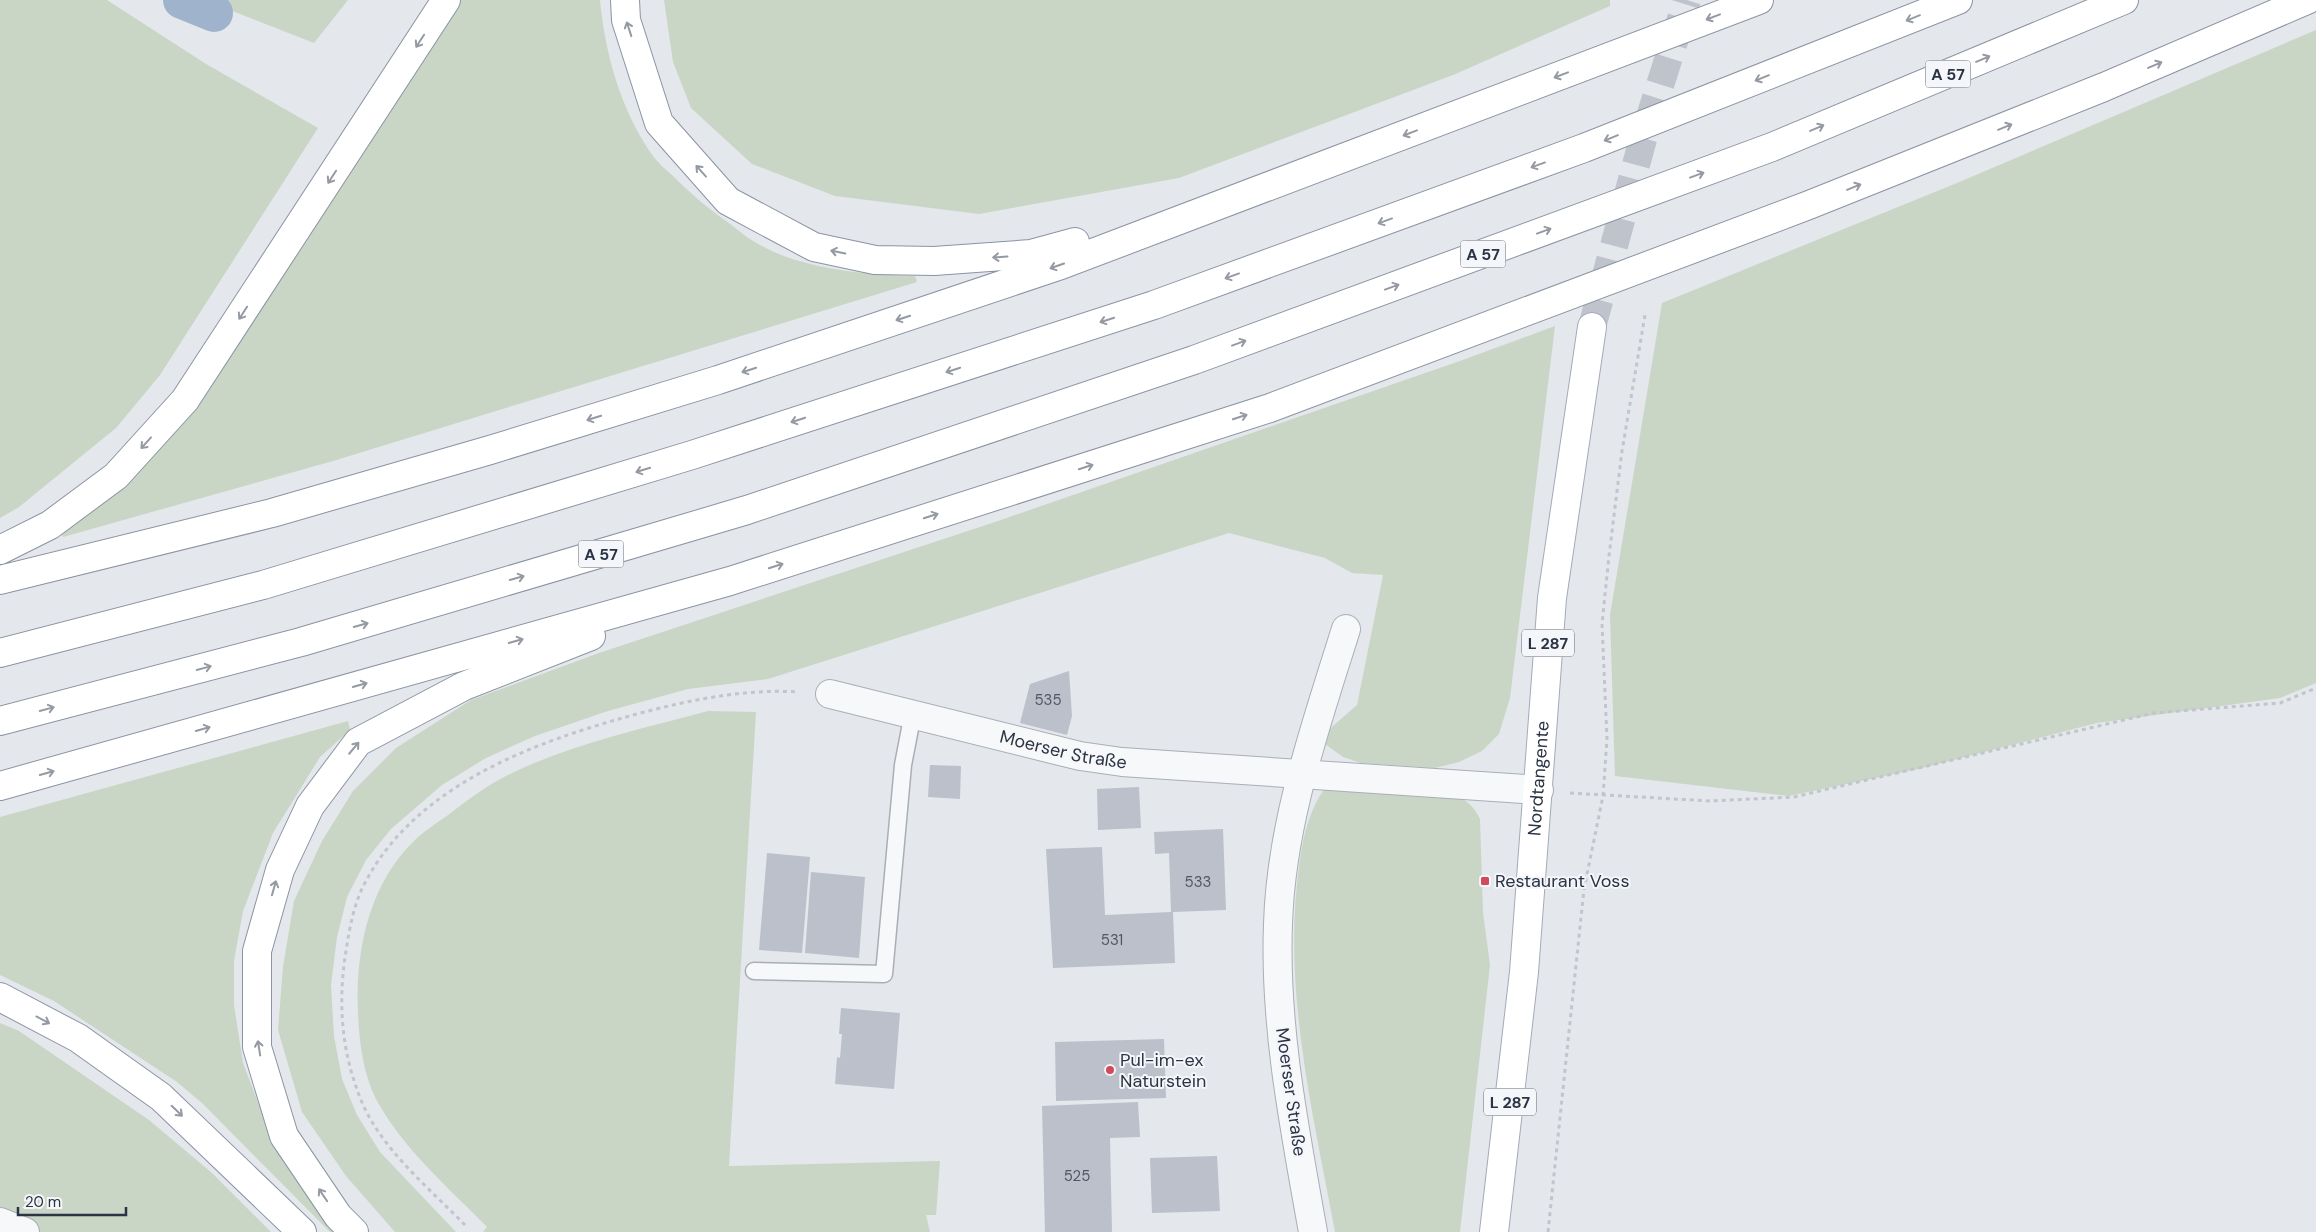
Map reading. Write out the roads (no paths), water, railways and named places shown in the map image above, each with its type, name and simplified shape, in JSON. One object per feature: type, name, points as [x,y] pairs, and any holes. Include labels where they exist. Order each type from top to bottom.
[{"type":"main road","points":[[0,550],[50,524],[116,476],[185,400],[446,0]]},
{"type":"main road","points":[[625,0],[626,20],[659,124],[728,201],[814,247],[875,260],[934,261],[1031,254],[1234,200]]},
{"type":"main road","points":[[0,580],[272,513],[490,450],[718,380],[1061,265],[1759,0]]},
{"type":"main road","points":[[0,653],[273,582],[692,455],[1154,305],[1584,148],[1958,0]]},
{"type":"main road","name":"A 57","points":[[0,721],[301,642],[747,510],[1194,360],[1772,147],[2124,0]]},
{"type":"main road","points":[[0,786],[730,581],[1270,408],[1818,201],[2104,87],[2307,0]]},
{"type":"main road","name":"Nordtangente","points":[[1494,1232],[1524,972],[1552,598],[1592,326]]},
{"type":"main road","points":[[354,1232],[338,1216],[284,1136],[257,1048],[257,951],[280,870],[310,806],[358,742],[464,686],[730,581]]},
{"type":"main road","points":[[0,997],[78,1038],[162,1097],[302,1232]]},
{"type":"street","name":"Moerser Straße","points":[[1313,1232],[1285,1058],[1279,980],[1278,923],[1285,854],[1302,772],[1346,629]]},
{"type":"street","name":"Moerser Straße","points":[[830,694],[913,713],[1080,756],[1122,762],[1302,772],[1539,790]]},
{"type":"street","points":[[0,1222],[25,1232]]},
{"type":"lane","points":[[754,971],[884,974],[903,765],[913,713]]},
{"type":"waterway","points":[[182,0],[214,13]]},
{"type":"tunnel","points":[[1592,327],[1643,139],[1687,0]]},
{"type":"place","name":"Restaurant Voss","points":[[1485,881]]},
{"type":"place","name":"Pul-im-ex Naturstein","points":[[1110,1070]]}]
